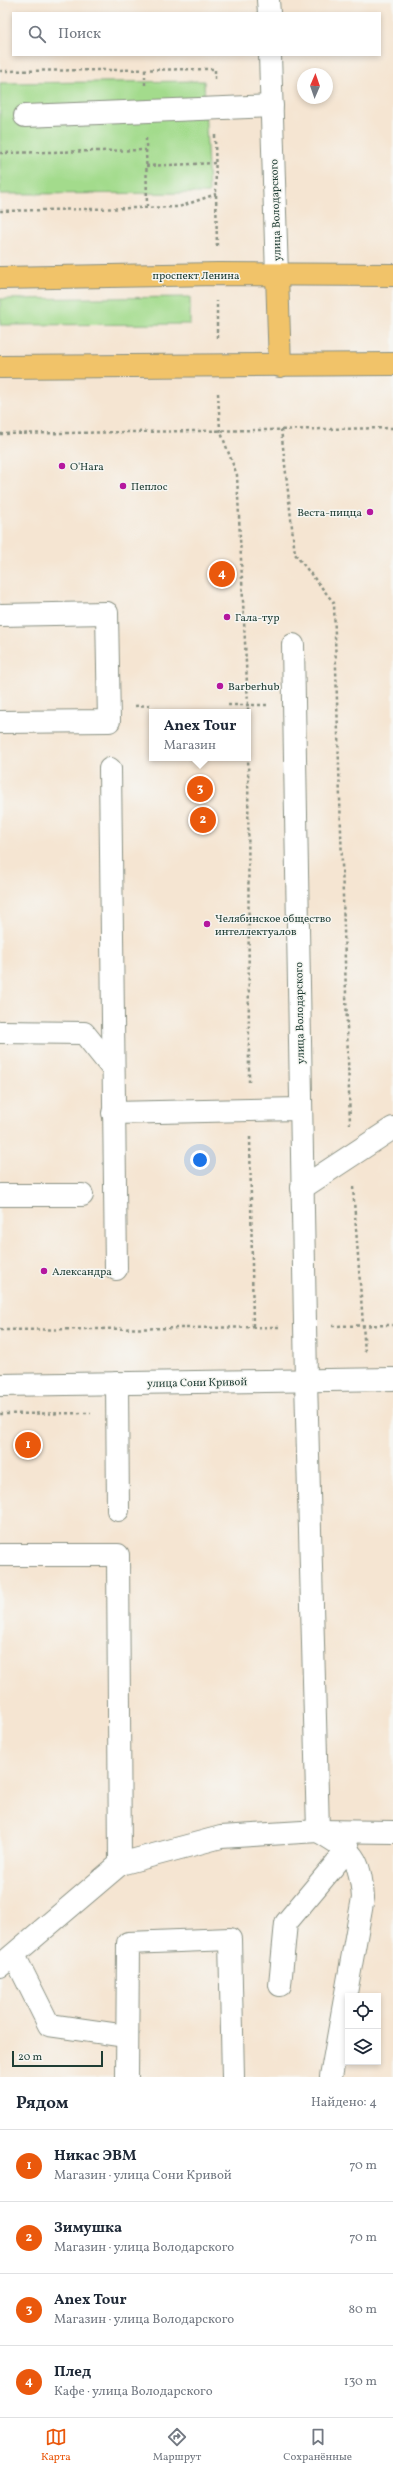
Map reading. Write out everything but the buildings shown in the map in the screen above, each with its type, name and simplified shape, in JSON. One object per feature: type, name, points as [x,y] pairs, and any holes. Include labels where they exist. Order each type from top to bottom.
[{"type":"main road","name":"проспект Ленина","points":[[0,278],[218,274],[393,275]]},
{"type":"main road","name":"улица Володарского","points":[[277,275],[280,366]]},
{"type":"main road","points":[[0,367],[393,364]]},
{"type":"street","points":[[268,0],[269,12]]},
{"type":"street","name":"улица Володарского","points":[[270,56],[277,275]]},
{"type":"street","points":[[24,116],[272,106]]},
{"type":"street","points":[[0,615],[106,612],[109,721],[0,722]]},
{"type":"street","name":"улица Володарского","points":[[293,645],[300,1109],[318,1831]]},
{"type":"street","points":[[110,769],[116,1269]]},
{"type":"street","points":[[0,1032],[84,1033],[113,1069]]},
{"type":"street","points":[[113,1112],[300,1109]]},
{"type":"street","points":[[302,1188],[393,1128]]},
{"type":"street","points":[[0,1195],[82,1195]]},
{"type":"street","name":"улица Сони Кривой","points":[[0,1385],[393,1379]]},
{"type":"street","points":[[117,1383],[118,1510]]},
{"type":"street","points":[[0,1555],[118,1555],[120,1864]]},
{"type":"street","points":[[126,2036],[49,2025],[7,1960],[120,1864],[221,1837],[318,1831],[393,1832]]},
{"type":"street","points":[[318,1831],[348,1849],[361,1874],[363,1898],[331,2077]]},
{"type":"street","points":[[280,1985],[286,1923],[348,1849]]},
{"type":"street","points":[[127,2077],[126,2036],[128,1943],[230,1939],[233,2077]]},
{"type":"path","points":[[0,71],[215,69]]},
{"type":"path","points":[[0,152],[146,150]]},
{"type":"path","points":[[146,166],[216,163]]},
{"type":"path","points":[[0,211],[179,207],[216,194],[218,274],[216,366],[220,430],[237,475],[248,709]]},
{"type":"path","points":[[0,434],[393,428]]},
{"type":"path","points":[[282,429],[295,554],[334,603],[351,1155],[366,1379]]},
{"type":"path","points":[[228,705],[294,704]]},
{"type":"path","points":[[248,761],[253,1328]]},
{"type":"path","points":[[0,1330],[253,1328],[393,1325]]},
{"type":"green space","points":[[204,81],[209,193],[0,194],[0,83]]},
{"type":"green space","points":[[190,297],[190,324],[0,325],[0,299]]},
{"type":"place","name":"O'Hara","points":[[62,466]]},
{"type":"place","name":"Пеплос","points":[[123,486]]},
{"type":"place","name":"Веста-пицца","points":[[370,512]]},
{"type":"place","name":"Плед","points":[[222,574]]},
{"type":"place","name":"Гала-тур","points":[[227,617]]},
{"type":"place","name":"Barberhub","points":[[220,686]]},
{"type":"place","name":"Anex Tour","points":[[200,789]]},
{"type":"place","name":"Зимушка","points":[[203,820]]},
{"type":"place","name":"Челябинское общество интеллектуалов","points":[[207,924]]},
{"type":"place","name":"Александра","points":[[44,1271]]},
{"type":"place","name":"Никас ЭВМ","points":[[28,1445]]}]
